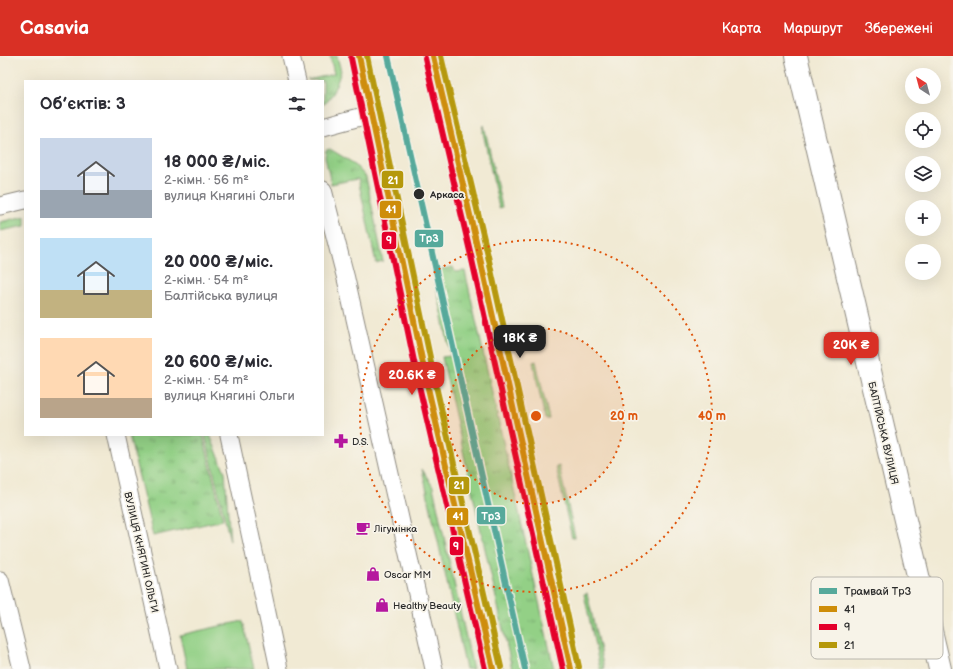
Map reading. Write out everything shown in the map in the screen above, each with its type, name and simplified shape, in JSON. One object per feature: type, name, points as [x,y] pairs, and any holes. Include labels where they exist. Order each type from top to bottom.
[{"type":"main road","points":[[358,56],[428,388],[493,669]]},
{"type":"main road","points":[[433,56],[480,258],[571,669]]},
{"type":"main road","name":"БАЛТІЙСЬКА ВУЛИЦЯ","points":[[796,56],[917,577]]},
{"type":"lane","points":[[292,56],[297,80]]},
{"type":"lane","points":[[324,127],[371,114]]},
{"type":"lane","points":[[324,194],[346,279],[434,669]]},
{"type":"lane","points":[[0,206],[24,200]]},
{"type":"lane","name":"ВУЛИЦЯ КНЯГИНІ ОЛЬГИ","points":[[116,436],[163,615],[168,669]]},
{"type":"lane","points":[[230,436],[279,669]]},
{"type":"lane","points":[[0,580],[3,607],[22,669]]},
{"type":"green space","points":[[330,56],[337,56],[341,71],[333,92],[324,104],[324,80],[308,80],[334,74]]},
{"type":"green space","points":[[484,125],[502,207],[499,208],[483,132]]},
{"type":"green space","points":[[330,149],[353,163],[366,177],[383,261],[376,263],[358,179],[331,184],[325,157],[326,150]]},
{"type":"green space","points":[[24,216],[24,226],[0,231],[0,222]]},
{"type":"green space","points":[[453,267],[455,272],[465,271],[554,669],[512,669],[442,357],[451,356],[433,271]]},
{"type":"green space","points":[[536,361],[549,419],[545,419],[533,362]]},
{"type":"green space","points":[[129,436],[203,436],[223,520],[153,536]]},
{"type":"green space","points":[[205,436],[210,436],[225,472],[230,541]]},
{"type":"green space","points":[[559,466],[575,537],[572,538],[556,467]]},
{"type":"green space","points":[[422,469],[433,487],[473,669],[466,669]]},
{"type":"green space","points":[[587,593],[604,669],[600,669],[584,594]]},
{"type":"green space","points":[[243,621],[254,669],[187,669],[180,635]]},
{"type":"tram line","name":"Тр3","points":[[388,56],[525,669]]},
{"type":"transit line","name":"41","points":[[359,56],[428,388],[493,669]]},
{"type":"transit line","name":"21","points":[[367,56],[436,386],[501,667]]},
{"type":"transit line","name":"41","points":[[433,56],[480,258],[571,669]]},
{"type":"transit line","name":"21","points":[[441,56],[488,256],[579,667]]},
{"type":"transit line","name":"9","points":[[351,58],[420,390],[485,669]]},
{"type":"transit line","name":"9","points":[[425,58],[472,260],[563,669]]},
{"type":"place","name":"Аркаса","points":[[419,194]]},
{"type":"place","name":"D.S.","points":[[341,441]]},
{"type":"place","name":"Лігумінка","points":[[363,528]]},
{"type":"place","name":"Oscar MM","points":[[373,574]]},
{"type":"place","name":"Healthy Beauty","points":[[382,605]]}]
